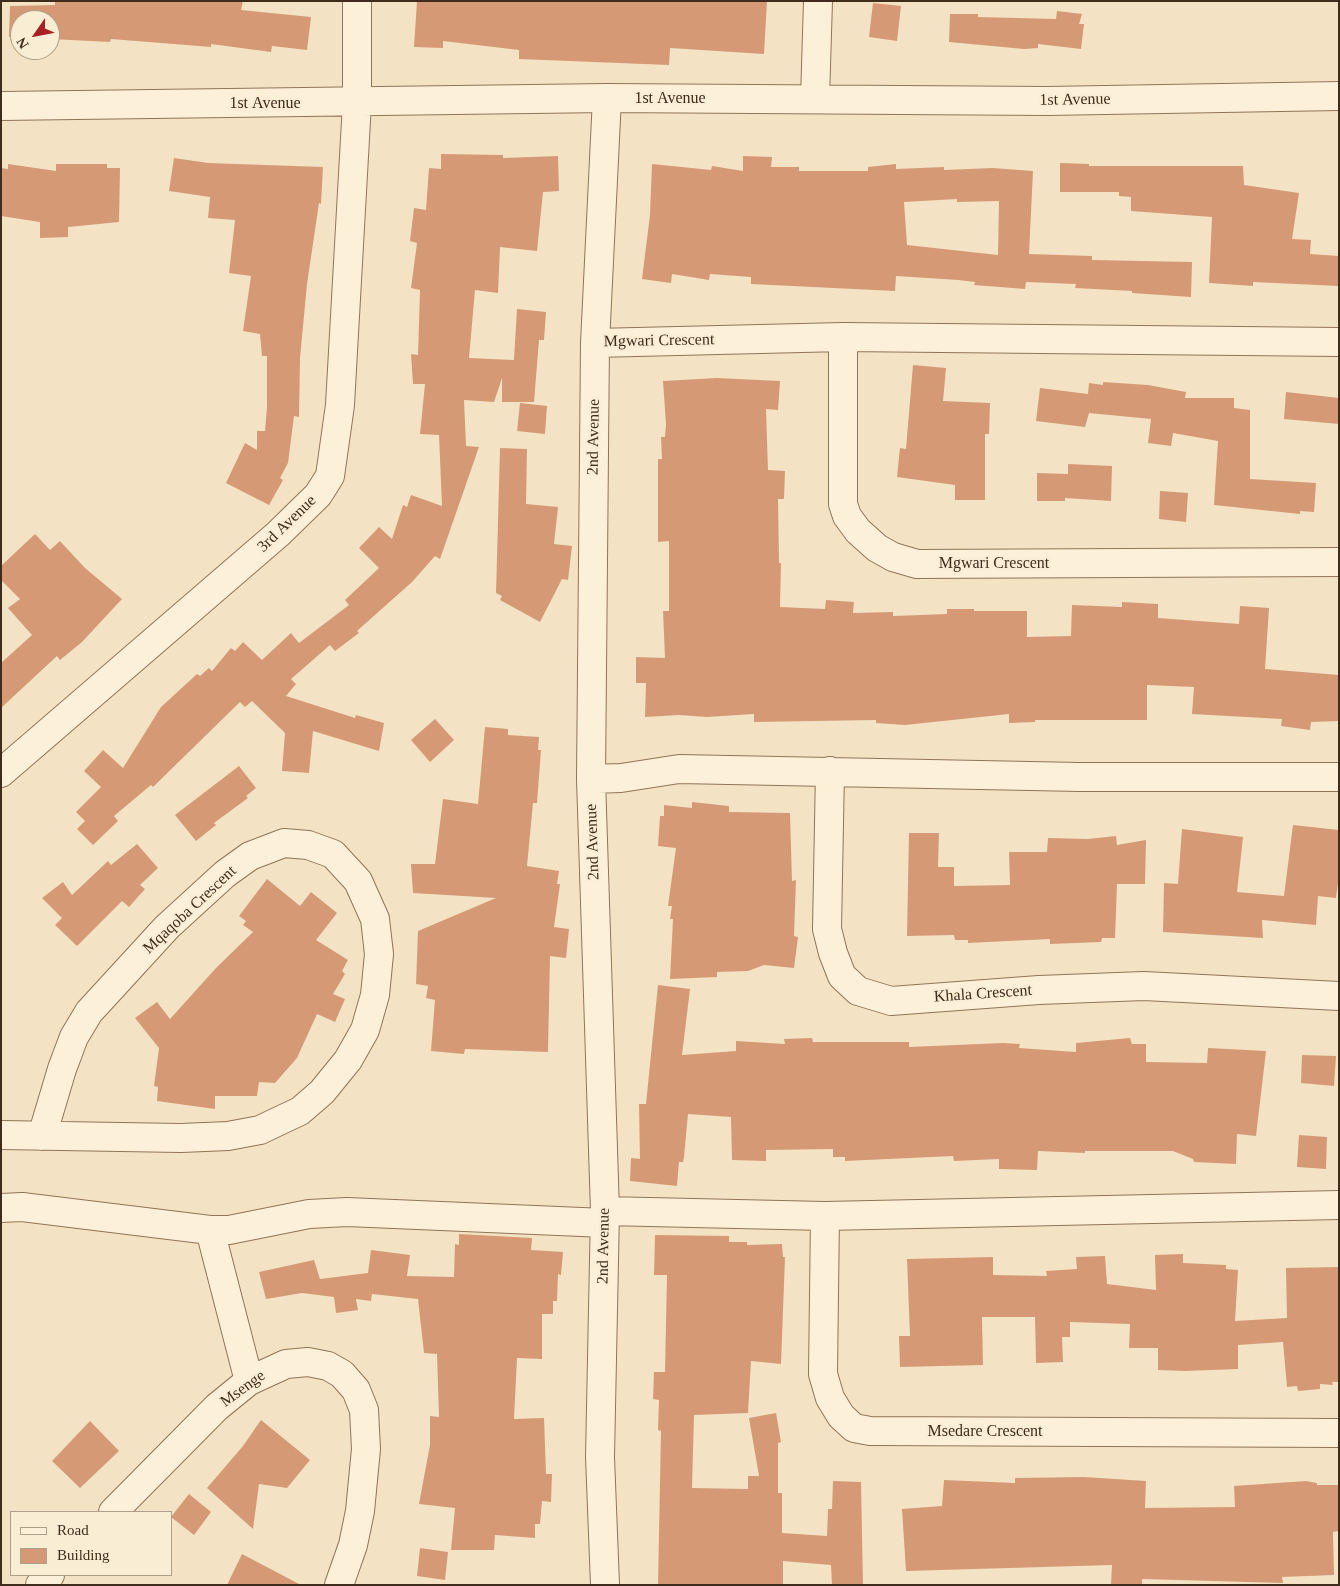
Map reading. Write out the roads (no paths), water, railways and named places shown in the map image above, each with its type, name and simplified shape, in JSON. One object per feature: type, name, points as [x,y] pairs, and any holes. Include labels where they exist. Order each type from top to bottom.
[{"type":"street","name":"3rd Avenue","points":[[1,773],[278,534],[318,495],[330,476],[340,405],[357,103],[357,1]]},
{"type":"street","points":[[815,99],[818,1]]},
{"type":"street","name":"1st Avenue","points":[[1,106],[357,103],[607,98],[1047,101],[1339,96]]},
{"type":"street","name":"2nd Avenue","points":[[605,1585],[600,1457],[605,1217],[591,779],[595,343],[607,98]]},
{"type":"street","name":"Mgwari Crescent","points":[[843,337],[843,504],[847,516],[858,531],[877,548],[893,557],[917,564],[1339,562]]},
{"type":"street","name":"Mgwari Crescent","points":[[595,343],[843,337],[1339,342]]},
{"type":"street","points":[[591,779],[621,778],[679,769],[1080,777],[1339,777]]},
{"type":"street","name":"Khala Crescent","points":[[830,771],[827,929],[833,953],[842,976],[858,991],[890,1001],[1039,990],[1144,986],[1339,996]]},
{"type":"street","name":"Mqaqoba Crescent","points":[[1,1135],[42,1136],[181,1138],[228,1136],[260,1130],[300,1111],[322,1092],[348,1060],[366,1030],[375,995],[379,954],[375,919],[358,881],[332,854],[308,845],[284,843],[250,856],[225,874],[167,927],[90,1012],[74,1038],[62,1069],[42,1136]]},
{"type":"street","points":[[1,1208],[22,1208],[210,1230],[230,1230],[309,1214],[346,1212],[605,1217],[825,1216],[1339,1206]]},
{"type":"street","name":"Msedare Crescent","points":[[825,1216],[823,1374],[830,1398],[842,1416],[854,1428],[870,1432],[1339,1433]]},
{"type":"street","points":[[210,1230],[248,1381]]},
{"type":"street","name":"Msenge","points":[[114,1511],[218,1407],[248,1381],[286,1364],[308,1362],[328,1366],[342,1374],[356,1390],[364,1410],[366,1449],[360,1511],[353,1545],[339,1585]]},
{"type":"street","points":[[40,1585],[49,1576]]}]
